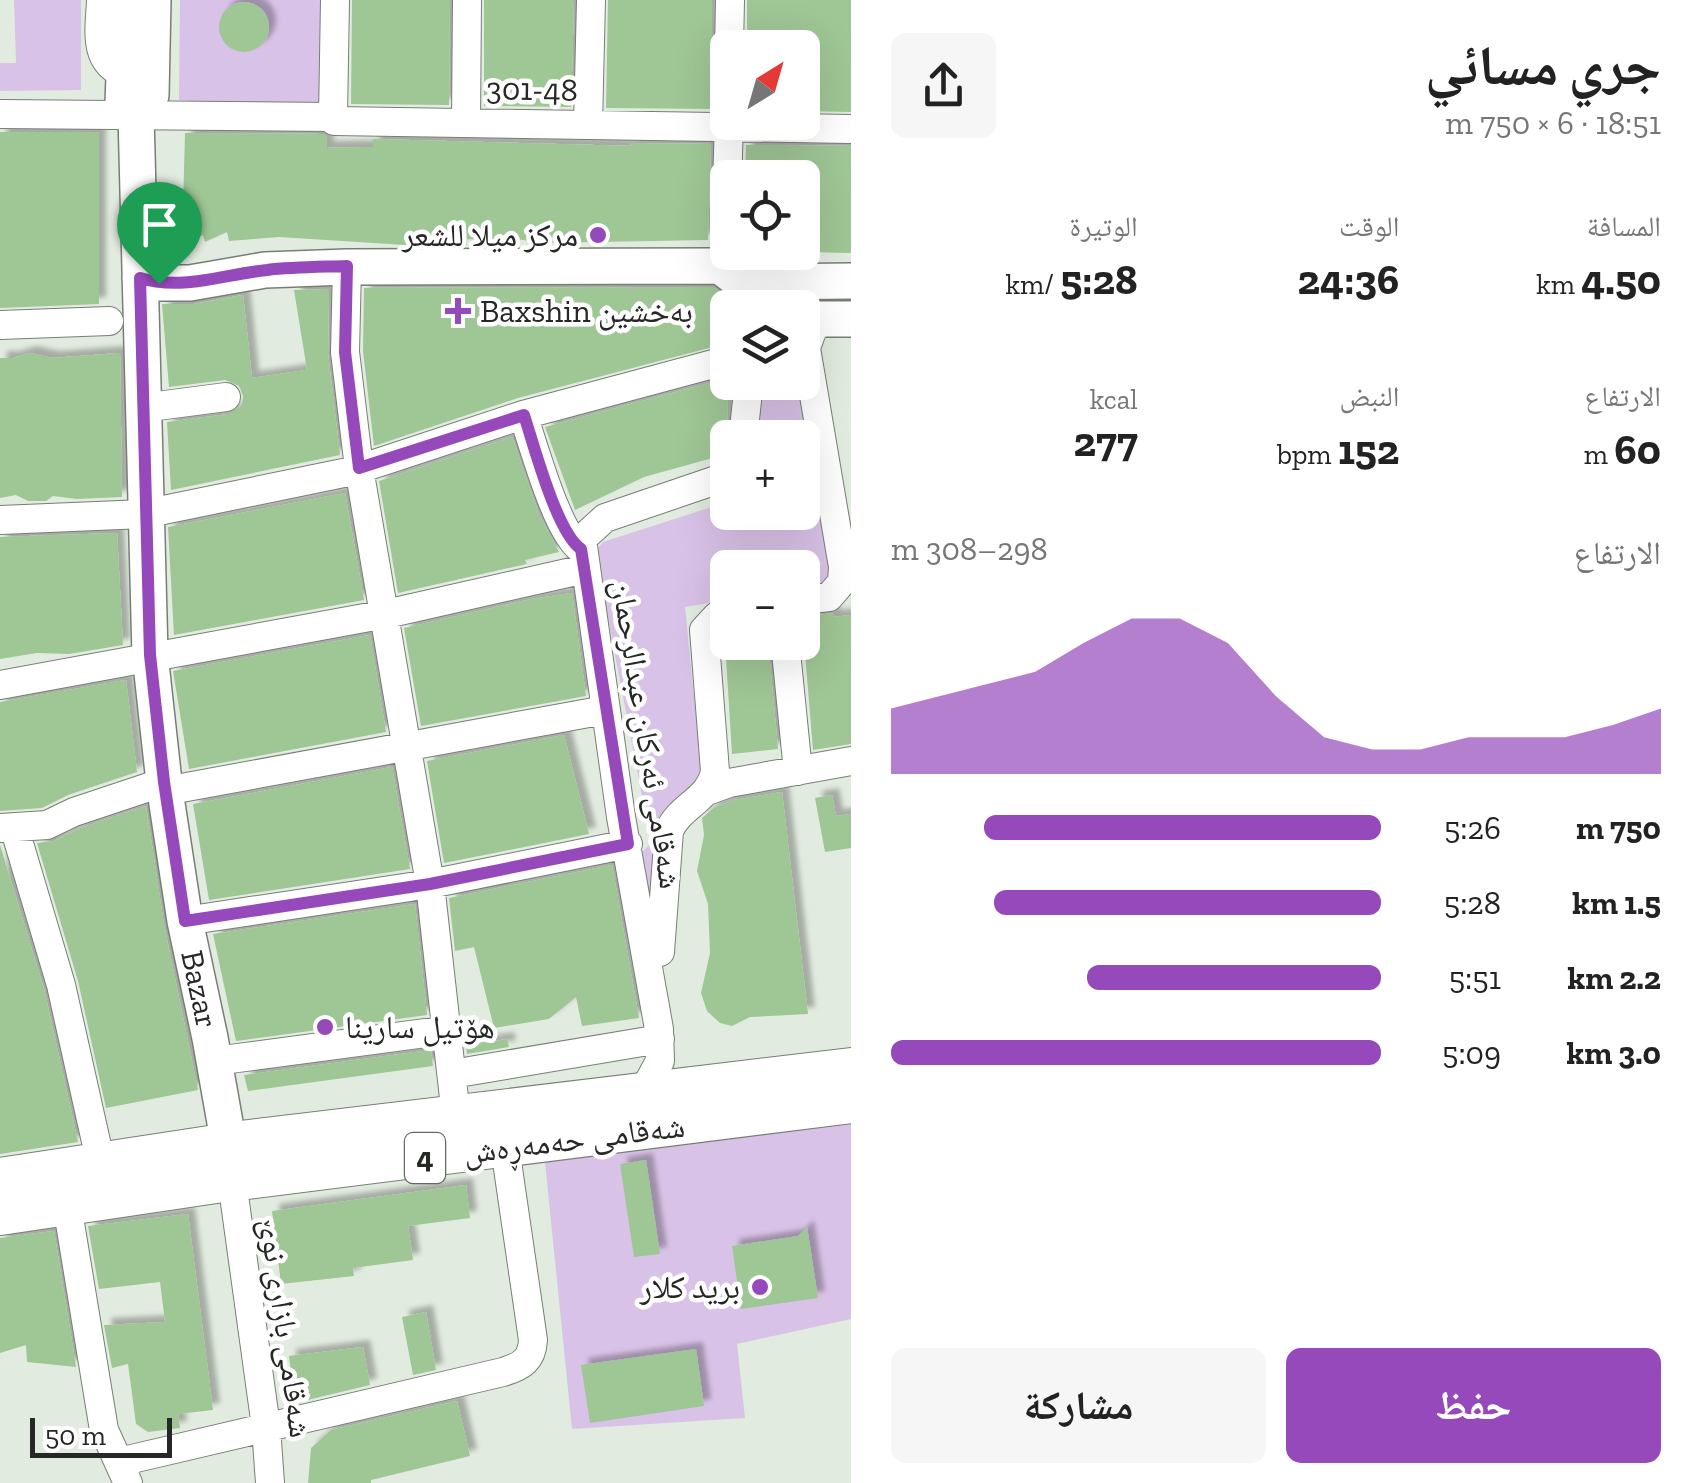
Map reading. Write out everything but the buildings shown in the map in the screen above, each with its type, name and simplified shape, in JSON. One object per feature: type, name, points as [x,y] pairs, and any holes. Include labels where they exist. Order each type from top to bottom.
[{"type":"highway","name":"شەقامی حەمەڕەش","points":[[0,1215],[67,1204],[230,1163],[456,1116],[851,1068]]},
{"type":"highway","name":"شەقامی حەمەڕەش","points":[[0,1178],[101,1164],[230,1163],[505,1148],[851,1103]]},
{"type":"main road","points":[[127,0],[123,103],[136,115],[151,95],[153,0]]},
{"type":"main road","name":"Bazar","points":[[136,115],[150,655],[185,921],[210,1038],[230,1163]]},
{"type":"main road","points":[[140,278],[159,284],[190,283],[266,270],[347,266],[680,264],[720,266],[741,290]]},
{"type":"main road","points":[[749,290],[764,282],[851,281]]},
{"type":"street","points":[[101,0],[101,55],[113,70],[124,74]]},
{"type":"street","points":[[334,119],[335,0]]},
{"type":"street","points":[[466,123],[467,0]]},
{"type":"street","points":[[588,125],[591,0]]},
{"type":"street","points":[[729,30],[730,0]]},
{"type":"street","name":"301-48","points":[[0,114],[171,113],[466,123],[710,124]]},
{"type":"street","name":"301-48","points":[[820,128],[851,129]]},
{"type":"street","points":[[728,140],[725,250],[743,290]]},
{"type":"street","points":[[347,266],[345,352],[359,468],[430,884],[456,1116]]},
{"type":"street","points":[[0,326],[109,321]]},
{"type":"street","points":[[820,358],[842,567],[842,582],[827,597]]},
{"type":"street","points":[[0,520],[144,514],[359,468],[524,415],[710,365]]},
{"type":"street","points":[[142,408],[226,397]]},
{"type":"street","points":[[0,685],[386,614],[583,559],[570,542],[524,415]]},
{"type":"street","name":"شەقامی ئەرکان عبدالرحمان","points":[[701,1088],[674,1068],[652,921],[628,844],[582,539],[605,518],[710,482]]},
{"type":"street","name":"شەقامی ئەرکان عبدالرحمان","points":[[641,1096],[660,1061],[652,921],[670,831],[684,808],[708,791],[715,771],[704,630],[710,623]]},
{"type":"street","points":[[787,660],[798,771]]},
{"type":"street","points":[[101,1164],[62,985],[8,829],[48,825],[74,812],[165,787],[605,710]]},
{"type":"street","points":[[708,791],[729,783],[851,761]]},
{"type":"street","points":[[185,921],[430,884],[628,844]]},
{"type":"street","points":[[230,1058],[448,1030]]},
{"type":"street","points":[[452,1074],[660,1038]]},
{"type":"street","points":[[67,1204],[104,1430],[123,1472],[266,1427],[504,1372],[530,1358],[534,1340],[505,1148]]},
{"type":"street","name":"شەقامی بازاری نوێ","points":[[230,1163],[270,1483]]},
{"type":"shaded area","points":[[14,0],[81,0],[81,90],[0,91],[0,63],[16,63]]},
{"type":"shaded area","points":[[180,0],[322,0],[321,112],[179,100]]},
{"type":"shaded area","points":[[759,400],[801,400],[805,420],[758,420]]},
{"type":"shaded area","points":[[710,507],[710,530],[820,530],[820,507],[833,581],[820,585],[820,550],[710,550],[710,603],[685,607],[703,784],[651,910],[638,856],[651,843],[598,566],[598,548],[603,542]]},
{"type":"shaded area","points":[[851,1122],[851,1319],[737,1344],[745,1418],[572,1429],[545,1162]]},
{"type":"place","name":"مركز ميلا للشعر","points":[[598,235]]},
{"type":"place","name":"Baxshin بەخشین","points":[[458,311]]},
{"type":"place","name":"هۆتیل سارینا","points":[[325,1027]]},
{"type":"place","name":"بريد كلار","points":[[760,1287]]},
{"type":"route","points":[[347,266],[345,352],[359,468],[524,415],[570,542],[581,549],[628,844],[430,884],[185,921],[164,782],[148,614],[140,278],[159,284],[190,283],[266,270],[347,266]]}]
